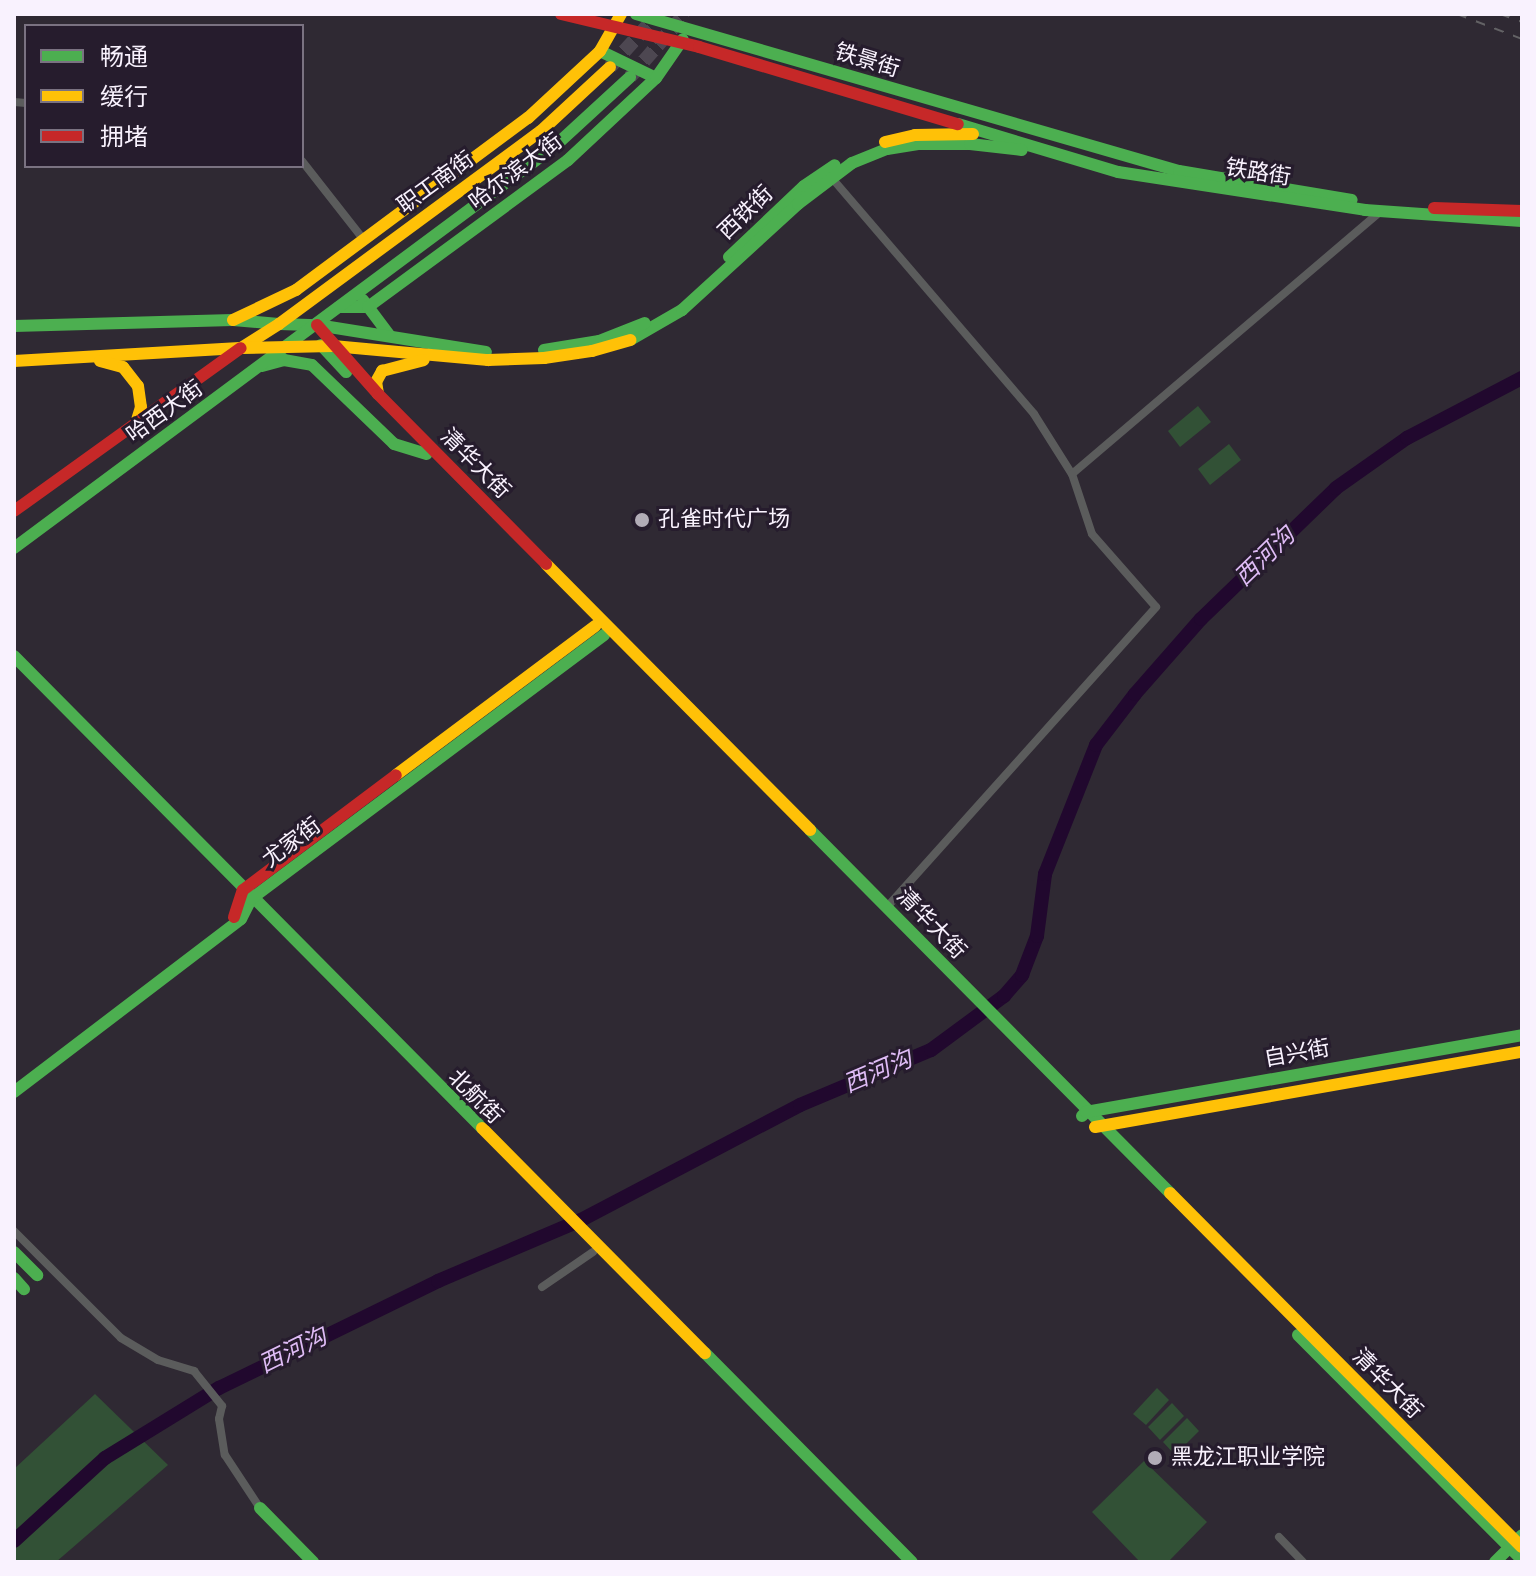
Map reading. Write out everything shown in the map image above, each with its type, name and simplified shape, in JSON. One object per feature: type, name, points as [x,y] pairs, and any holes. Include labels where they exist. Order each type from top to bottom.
[{"type":"main road","name":"铁景街","points":[[561,14],[681,42],[993,135]]},
{"type":"main road","name":"哈尔滨大街","points":[[364,240],[528,118],[600,51],[621,14]]},
{"type":"main road","name":"铁景街","points":[[636,14],[1087,146]]},
{"type":"main road","name":"哈尔滨大街","points":[[368,307],[568,160],[656,78],[691,29]]},
{"type":"main road","points":[[600,51],[656,78]]},
{"type":"main road","name":"职工南街","points":[[279,324],[541,131],[610,67]]},
{"type":"main road","name":"职工南街","points":[[339,307],[555,146],[630,77]]},
{"type":"main road","name":"西铁街","points":[[444,354],[536,351],[616,335],[672,307],[804,186],[850,156],[915,135],[993,135],[1087,146]]},
{"type":"main road","name":"铁路街","points":[[993,135],[1118,172],[1381,211],[1522,221]]},
{"type":"main road","name":"西铁街","points":[[444,354],[544,358],[627,341],[693,301],[831,177],[852,163],[887,149],[935,143],[996,146],[1072,159]]},
{"type":"main road","name":"铁路街","points":[[1087,146],[1179,171],[1387,205],[1522,211]]},
{"type":"main road","points":[[233,320],[296,290],[364,240]]},
{"type":"main road","points":[[358,293],[390,336]]},
{"type":"main road","points":[[339,307],[368,307]]},
{"type":"main road","name":"哈西大街","points":[[14,548],[339,307]]},
{"type":"main road","points":[[14,326],[233,320],[317,325],[390,336],[444,354]]},
{"type":"main road","name":"哈西大街","points":[[14,511],[240,348],[279,324]]},
{"type":"main road","name":"清华大街","points":[[317,325],[327,346],[426,454],[929,955],[1095,1126],[1518,1542],[1522,1560]]},
{"type":"main road","points":[[14,361],[289,345],[444,354]]},
{"type":"main road","name":"清华大街","points":[[327,346],[887,907],[929,955]]},
{"type":"main road","points":[[378,394],[376,382],[382,371],[444,354]]},
{"type":"main road","points":[[88,357],[123,367],[130,374],[141,395],[136,423]]},
{"type":"main road","points":[[259,367],[284,360],[312,365],[394,444],[426,454]]},
{"type":"main road","name":"尤家街","points":[[14,1084],[236,916],[247,894],[600,630]]},
{"type":"main road","name":"北航街","points":[[14,656],[509,1159],[912,1562]]},
{"type":"main road","name":"尤家街","points":[[14,1092],[241,919],[247,894]]},
{"type":"main road","name":"自兴街","points":[[1084,1115],[1522,1035]]},
{"type":"main road","name":"自兴街","points":[[1095,1126],[1522,1052]]},
{"type":"main road","points":[[14,1252],[37,1275]]},
{"type":"main road","points":[[14,1278],[24,1289]]},
{"type":"main road","points":[[260,1508],[313,1562]]},
{"type":"main road","points":[[1495,1562],[1518,1542]]},
{"type":"street","points":[[304,164],[364,240]]},
{"type":"street","points":[[831,177],[1034,414],[1072,474],[1092,534],[1156,607],[887,907]]},
{"type":"street","points":[[1072,474],[1381,211]]},
{"type":"street","points":[[14,1231],[121,1338],[158,1360],[195,1372],[222,1406],[219,1419],[225,1455],[260,1508]]},
{"type":"street","points":[[542,1287],[593,1252]]},
{"type":"street","points":[[1279,1537],[1303,1562]]},
{"type":"green space","points":[[1198,406],[1211,422],[1180,447],[1168,431]]},
{"type":"green space","points":[[1229,444],[1241,460],[1210,485],[1198,469]]},
{"type":"green space","points":[[1157,1388],[1169,1400],[1146,1425],[1133,1414]]},
{"type":"green space","points":[[95,1394],[168,1465],[56,1562],[14,1562],[14,1469]]},
{"type":"green space","points":[[1172,1403],[1184,1416],[1160,1440],[1148,1427]]},
{"type":"green space","points":[[1187,1418],[1199,1431],[1175,1455],[1163,1442]]},
{"type":"green space","points":[[1144,1461],[1207,1522],[1168,1562],[1140,1562],[1092,1512]]},
{"type":"waterway","name":"西河沟","points":[[14,1541],[105,1458],[219,1388],[438,1281],[581,1220],[800,1105],[931,1050],[1004,996],[1022,975],[1037,936],[1045,874],[1096,745],[1135,694],[1201,619],[1336,488],[1407,438],[1522,378]]},
{"type":"tunnel","points":[[610,67],[658,14]]},
{"type":"tunnel","points":[[630,77],[685,14]]},
{"type":"railway","points":[[1457,14],[1522,39]]},
{"type":"railway","points":[[1500,14],[1522,22]]},
{"type":"traffic: fast","points":[[636,14],[1179,171],[1352,200]]},
{"type":"traffic: fast","points":[[339,307],[368,307],[568,160],[656,78],[683,39]]},
{"type":"traffic: fast","points":[[600,51],[656,78]]},
{"type":"traffic: fast","points":[[14,548],[555,146],[630,77]]},
{"type":"traffic: fast","points":[[958,124],[1118,172],[1365,210],[1522,221]]},
{"type":"traffic: fast","points":[[630,340],[682,310],[798,204],[852,163],[887,149],[920,144],[970,144],[1022,150]]},
{"type":"traffic: fast","points":[[729,257],[804,186],[835,165]]},
{"type":"traffic: fast","points":[[363,300],[390,336]]},
{"type":"traffic: fast","points":[[14,326],[233,320],[279,324]]},
{"type":"traffic: fast","points":[[544,350],[599,341],[645,323]]},
{"type":"traffic: fast","points":[[279,324],[317,325],[486,352]]},
{"type":"traffic: fast","points":[[321,345],[346,372]]},
{"type":"traffic: fast","points":[[262,366],[284,360],[312,365],[394,444],[426,454]]},
{"type":"traffic: fast","points":[[14,1092],[241,919],[251,899],[604,635]]},
{"type":"traffic: fast","points":[[14,656],[482,1128]]},
{"type":"traffic: fast","points":[[810,830],[1170,1193]]},
{"type":"traffic: fast","points":[[1082,1116],[1086,1112],[1522,1035]]},
{"type":"traffic: fast","points":[[14,1252],[37,1275]]},
{"type":"traffic: fast","points":[[14,1278],[24,1289]]},
{"type":"traffic: fast","points":[[1298,1335],[1522,1560]]},
{"type":"traffic: fast","points":[[705,1353],[912,1562]]},
{"type":"traffic: fast","points":[[260,1508],[313,1562]]},
{"type":"traffic: fast","points":[[1495,1562],[1522,1535]]},
{"type":"traffic: slow","points":[[233,320],[296,290],[528,118],[600,51],[621,14]]},
{"type":"traffic: slow","points":[[241,348],[279,324],[541,131],[610,67]]},
{"type":"traffic: slow","points":[[885,142],[915,135],[973,134]]},
{"type":"traffic: slow","points":[[242,348],[333,346],[488,360],[544,358],[592,351],[630,340]]},
{"type":"traffic: slow","points":[[14,361],[240,348]]},
{"type":"traffic: slow","points":[[378,394],[376,382],[382,371],[424,360]]},
{"type":"traffic: slow","points":[[100,361],[123,367],[138,386],[141,407],[136,423]]},
{"type":"traffic: slow","points":[[546,564],[810,830]]},
{"type":"traffic: slow","points":[[396,775],[595,626]]},
{"type":"traffic: slow","points":[[1095,1127],[1522,1052]]},
{"type":"traffic: slow","points":[[482,1128],[705,1353]]},
{"type":"traffic: slow","points":[[1170,1193],[1522,1547]]},
{"type":"traffic: jam","points":[[561,14],[699,47],[958,124]]},
{"type":"traffic: jam","points":[[1434,208],[1522,211]]},
{"type":"traffic: jam","points":[[317,325],[378,394],[546,564]]},
{"type":"traffic: jam","points":[[14,511],[241,348]]},
{"type":"traffic: jam","points":[[234,917],[243,890],[396,775]]},
{"type":"place","name":"孔雀时代广场","points":[[642,520]]},
{"type":"place","name":"黑龙江职业学院","points":[[1155,1458]]}]
